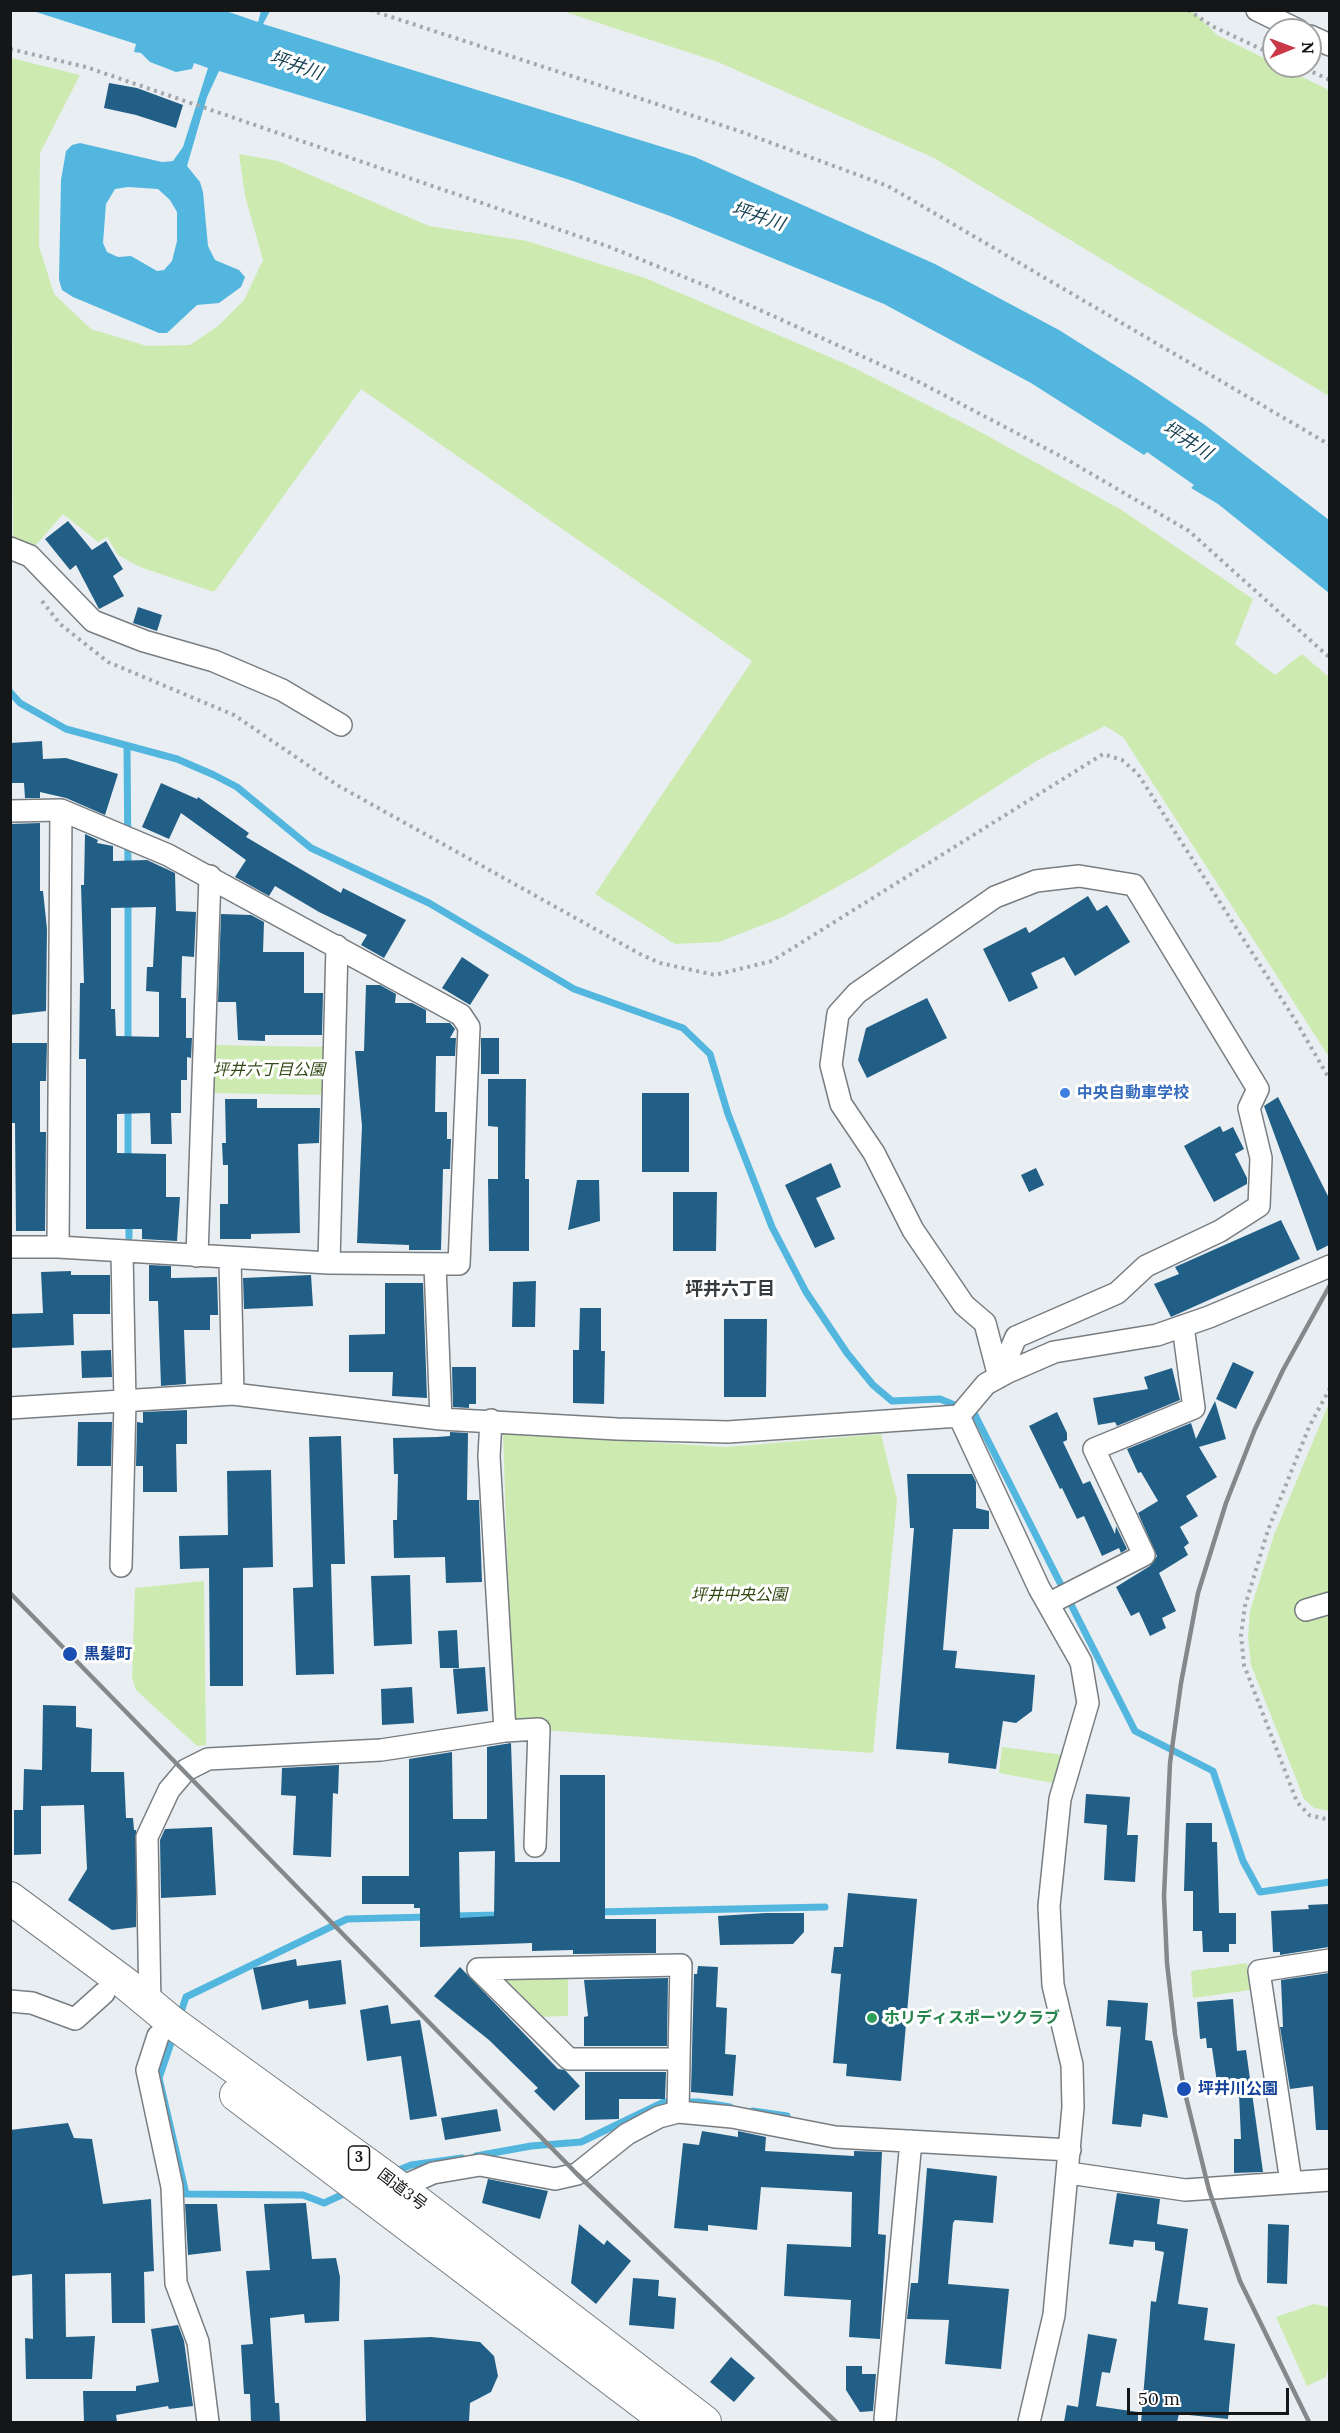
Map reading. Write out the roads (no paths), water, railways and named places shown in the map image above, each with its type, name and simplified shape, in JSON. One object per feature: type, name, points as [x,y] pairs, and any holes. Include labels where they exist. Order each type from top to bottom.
[{"type":"highway","name":"国道3号","points":[[10,1898],[126,1984],[150,2006],[399,2188],[705,2422]]},
{"type":"highway","name":"国道3号","points":[[10,1923],[104,1992],[158,2036],[668,2422]]},
{"type":"street","points":[[1257,10],[1273,18]]},
{"type":"street","points":[[10,548],[30,556],[93,621],[144,641],[214,661],[282,690],[341,725]]},
{"type":"street","points":[[58,1247],[61,810]]},
{"type":"street","points":[[10,811],[61,810],[210,876],[461,1015],[469,1027],[459,1264],[329,1263],[122,1253],[58,1247],[10,1247]]},
{"type":"street","points":[[197,1256],[210,876]]},
{"type":"street","points":[[10,1408],[233,1394],[441,1419],[491,1420],[617,1429],[728,1432],[959,1416],[992,1381],[1016,1337],[1117,1293],[1146,1266],[1220,1231],[1259,1206],[1261,1158],[1249,1108],[1258,1089],[1134,885],[1079,876],[1036,881],[1014,887],[995,897],[858,993],[838,1014],[831,1065],[841,1104],[874,1153],[913,1230],[963,1305],[985,1323],[992,1381]]},
{"type":"street","points":[[329,1263],[337,946]]},
{"type":"street","points":[[121,1566],[125,1402],[122,1253]]},
{"type":"street","points":[[230,1258],[233,1394]]},
{"type":"street","points":[[435,1265],[441,1419]]},
{"type":"street","points":[[992,1381],[1054,1352],[1157,1335],[1329,1266]]},
{"type":"street","points":[[1054,1601],[1144,1555],[1094,1449],[1194,1408],[1183,1326]]},
{"type":"street","points":[[959,1416],[1054,1601],[1082,1662],[1088,1703],[1060,1799],[1049,1906],[1053,1985],[1072,2065],[1073,2107],[1069,2174],[1054,2315],[1029,2422]]},
{"type":"street","points":[[491,1420],[489,1456],[505,1731]]},
{"type":"street","points":[[1306,1610],[1329,1603]]},
{"type":"street","points":[[150,2006],[147,1837],[169,1790],[186,1770],[208,1759],[381,1750],[505,1731],[539,1729],[535,1846]]},
{"type":"street","points":[[1291,2182],[1258,1971],[1329,1960]]},
{"type":"street","points":[[678,2105],[679,2059],[681,1965],[478,1969],[569,2059],[679,2059]]},
{"type":"street","points":[[10,2001],[32,2003],[75,2019],[104,1992]]},
{"type":"street","points":[[158,2036],[147,2070],[172,2187],[176,2283],[198,2342],[208,2422]]},
{"type":"street","points":[[399,2188],[433,2173],[480,2165],[555,2179],[578,2174],[627,2134],[659,2118],[678,2105],[836,2137],[1070,2150]]},
{"type":"street","points":[[885,2419],[911,2141]]},
{"type":"street","points":[[1069,2174],[1185,2190],[1329,2180]]},
{"type":"water","name":"坪井川","points":[[223,10],[258,22],[261,11],[270,11],[263,24],[695,157],[935,264],[1059,330],[1140,381],[1205,425],[1329,520],[1329,593],[1218,504],[1191,488],[1194,485],[1147,452],[1144,455],[1031,383],[884,304],[670,216],[573,181],[219,71],[207,97],[187,166],[200,182],[203,192],[208,246],[215,260],[239,270],[245,277],[241,287],[219,303],[197,305],[167,333],[159,333],[73,297],[62,290],[59,280],[61,180],[66,151],[72,145],[80,143],[162,162],[173,161],[183,147],[208,68],[194,63],[192,69],[176,72],[150,62],[141,53],[134,52],[136,44],[33,11]],"holes":[[[128,187],[158,189],[170,200],[177,212],[177,241],[172,261],[164,270],[157,271],[131,256],[118,257],[107,252],[103,243],[106,204],[115,189]]]},
{"type":"waterway","points":[[10,692],[20,703],[66,729],[177,759],[214,775],[237,787],[311,848],[429,903],[574,989],[683,1028],[710,1054],[728,1114],[772,1227],[806,1292],[847,1353],[873,1385],[892,1401],[940,1399],[974,1413],[1135,1731],[1213,1771],[1243,1861],[1260,1892],[1330,1882]]},
{"type":"waterway","points":[[127,746],[128,868]]},
{"type":"waterway","points":[[128,900],[128,1045]]},
{"type":"waterway","points":[[128,1107],[128,1162]]},
{"type":"waterway","points":[[129,1221],[129,1237]]},
{"type":"waterway","points":[[596,1912],[825,1907]]},
{"type":"waterway","points":[[452,1916],[501,1915]]},
{"type":"waterway","points":[[179,2018],[186,1997],[347,1919],[429,1917]]},
{"type":"waterway","points":[[174,2034],[159,2078],[186,2194],[303,2195],[324,2203],[348,2192]]},
{"type":"waterway","points":[[476,2156],[531,2146],[581,2142],[664,2102],[699,2102],[730,2107]]},
{"type":"waterway","points":[[753,2111],[787,2116]]},
{"type":"waterway","points":[[394,2172],[411,2165],[462,2158]]},
{"type":"railway","points":[[1309,2422],[1240,2281],[1209,2190],[1184,2089],[1175,2034],[1167,1963],[1164,1896],[1170,1763],[1181,1683],[1198,1593],[1226,1503],[1255,1429],[1283,1370],[1330,1285]]},
{"type":"railway","points":[[10,1593],[577,2174],[836,2422]]},
{"type":"place","name":"中央自動車学校","points":[[1065,1093]]},
{"type":"place","name":"黒髪町","points":[[70,1654]]},
{"type":"place","name":"ホリディスポーツクラブ","points":[[872,2018]]},
{"type":"place","name":"坪井川公園","points":[[1184,2089]]},
{"type":"district","name":"坪井六丁目","points":[[730,1290]]},
{"type":"park label","name":"坪井六丁目公園","points":[[269,1070]]},
{"type":"park label","name":"坪井中央公園","points":[[739,1595]]}]
